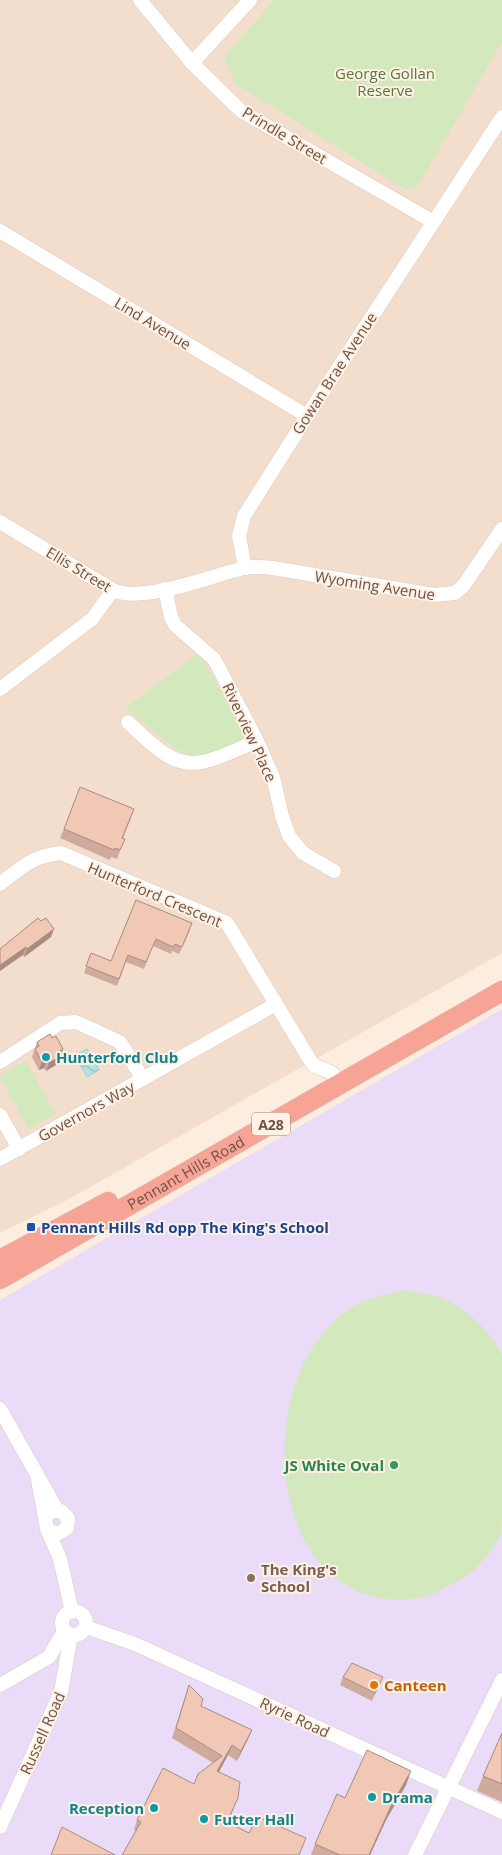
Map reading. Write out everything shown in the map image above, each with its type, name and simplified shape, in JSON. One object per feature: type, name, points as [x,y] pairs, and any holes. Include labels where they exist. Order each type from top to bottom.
[{"type":"highway","name":"Pennant Hills Road","points":[[0,1260],[118,1196],[502,975]]},
{"type":"highway","name":"Pennant Hills Road","points":[[0,1279],[502,991]]},
{"type":"street","name":"Prindle Street","points":[[140,0],[192,63],[241,111],[432,221]]},
{"type":"street","points":[[192,63],[250,0]]},
{"type":"street","name":"Gowan Brae Avenue","points":[[245,568],[239,536],[244,516],[432,221],[502,117]]},
{"type":"street","name":"Lind Avenue","points":[[0,231],[307,416]]},
{"type":"street","name":"Ellis Street","points":[[0,522],[113,590],[127,594],[164,589]]},
{"type":"street","name":"Wyoming Avenue","points":[[245,568],[268,567],[434,595],[449,595],[464,585],[502,530]]},
{"type":"street","points":[[164,589],[245,568]]},
{"type":"street","name":"Riverview Place","points":[[164,589],[175,625],[214,659],[273,777],[283,822],[289,836],[303,852],[334,871]]},
{"type":"street","points":[[0,689],[92,619],[113,590]]},
{"type":"street","points":[[128,722],[164,755],[186,763],[211,761],[256,742]]},
{"type":"street","name":"Hunterford Crescent","points":[[0,884],[29,861],[44,855],[61,854],[227,923],[313,1065],[332,1073]]},
{"type":"street","name":"Governors Way","points":[[0,1159],[276,1004]]},
{"type":"street","points":[[0,1062],[60,1023],[70,1021],[120,1042],[143,1079]]},
{"type":"street","points":[[0,1115],[19,1149]]},
{"type":"street","points":[[0,1409],[58,1510]]},
{"type":"street","points":[[37,1474],[46,1523],[60,1559],[72,1612]]},
{"type":"street","points":[[58,1510],[65,1513],[68,1520],[67,1528],[61,1533],[53,1533],[46,1523],[50,1511],[58,1510]]},
{"type":"street","points":[[60,1559],[61,1533]]},
{"type":"street","points":[[68,1633],[79,1635],[86,1627],[83,1615],[72,1612]]},
{"type":"street","points":[[68,1633],[63,1619],[72,1612]]},
{"type":"street","name":"Ryrie Road","points":[[86,1627],[135,1644],[502,1812]]},
{"type":"street","points":[[0,1685],[49,1657],[68,1633]]},
{"type":"street","name":"Russell Road","points":[[0,1827],[61,1692],[68,1633]]},
{"type":"street","points":[[415,1855],[502,1680]]},
{"type":"shaded area","points":[[0,0],[502,0],[502,953],[71,1198],[0,1233]]},
{"type":"shaded area","name":"The King's School","points":[[502,1009],[502,1855],[0,1855],[0,1300]]},
{"type":"green space","name":"George Gollan Reserve","points":[[274,0],[502,0],[502,42],[418,186],[406,190],[235,83],[224,58]]},
{"type":"green space","points":[[197,654],[203,659],[246,737],[205,757],[195,757],[174,747],[125,708]]},
{"type":"green space","points":[[26,1061],[56,1114],[29,1129],[0,1078],[0,1075]]},
{"type":"green space","name":"JS White Oval","points":[[405,1290],[440,1297],[459,1307],[484,1329],[502,1355],[502,1522],[501,1533],[497,1541],[485,1558],[471,1572],[435,1593],[420,1598],[396,1600],[348,1587],[319,1562],[298,1527],[287,1487],[285,1443],[291,1401],[305,1362],[326,1330],[341,1314],[356,1305],[380,1296]]},
{"type":"water","points":[[87,1049],[99,1070],[87,1077],[77,1059],[74,1060],[72,1057]]},
{"type":"building","points":[[80,787],[134,809],[122,838],[125,839],[120,850],[115,848],[114,850],[64,829]]},
{"type":"building","points":[[136,900],[192,923],[182,947],[175,944],[173,947],[156,939],[146,962],[128,955],[119,979],[86,966],[91,953],[111,961]]},
{"type":"building","points":[[38,918],[41,921],[46,918],[54,929],[27,949],[26,947],[0,965],[0,949]]},
{"type":"building","points":[[50,1034],[52,1038],[56,1036],[63,1049],[60,1051],[62,1055],[49,1063],[47,1060],[42,1062],[35,1049],[39,1046],[37,1042]]},
{"type":"building","points":[[352,1663],[383,1677],[375,1693],[343,1677]]},
{"type":"building","points":[[189,1685],[203,1699],[201,1706],[252,1730],[241,1751],[232,1745],[217,1771],[240,1782],[238,1798],[227,1822],[249,1833],[258,1817],[306,1838],[299,1855],[122,1855],[141,1822],[137,1820],[163,1768],[194,1784],[198,1774],[222,1756],[176,1728]]},
{"type":"building","points":[[502,1733],[502,1784],[483,1776]]},
{"type":"building","points":[[367,1750],[411,1771],[391,1806],[369,1855],[340,1855],[315,1844],[337,1794],[345,1798]]},
{"type":"building","points":[[62,1827],[115,1855],[51,1855]]},
{"type":"place","name":"Hunterford Club","points":[[46,1057]]},
{"type":"place","name":"Pennant Hills Rd opp The King's School","points":[[31,1227]]},
{"type":"place","name":"JS White Oval","points":[[394,1465]]},
{"type":"place","name":"The King's School","points":[[251,1578]]},
{"type":"place","name":"Canteen","points":[[374,1685]]},
{"type":"place","name":"Drama","points":[[372,1797]]},
{"type":"place","name":"Reception","points":[[154,1808]]},
{"type":"place","name":"Futter Hall","points":[[204,1819]]}]
